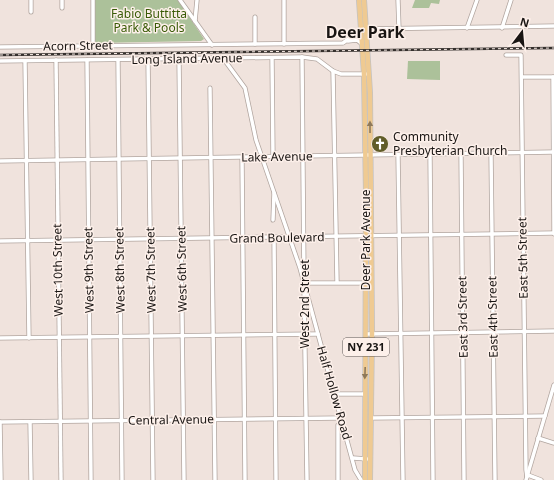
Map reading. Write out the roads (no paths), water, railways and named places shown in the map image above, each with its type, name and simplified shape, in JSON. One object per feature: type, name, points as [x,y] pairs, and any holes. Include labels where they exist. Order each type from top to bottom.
[{"type":"main road","name":"Deer Park Avenue","points":[[359,0],[369,74],[368,236],[371,418],[370,480]]},
{"type":"main road","name":"Deer Park Avenue","points":[[364,0],[364,29],[362,44],[368,156]]},
{"type":"main road","name":"Deer Park Avenue","points":[[362,479],[364,459],[364,394],[369,334],[367,283],[368,236]]},
{"type":"street","points":[[31,0],[31,12]]},
{"type":"street","points":[[62,0],[62,8]]},
{"type":"street","points":[[93,0],[93,46]]},
{"type":"street","points":[[180,0],[212,45]]},
{"type":"street","points":[[195,21],[197,0]]},
{"type":"street","points":[[284,0],[284,44]]},
{"type":"street","points":[[398,0],[399,29]]},
{"type":"street","points":[[467,28],[477,0]]},
{"type":"street","points":[[502,28],[511,0]]},
{"type":"street","points":[[255,17],[255,44]]},
{"type":"street","points":[[343,43],[364,29],[554,26]]},
{"type":"street","name":"Acorn Street","points":[[0,47],[343,43],[355,40],[362,44]]},
{"type":"street","name":"East 5th Street","points":[[506,55],[521,55],[527,477]]},
{"type":"street","name":"Long Island Avenue","points":[[0,61],[302,57],[317,59],[333,71],[341,74],[369,74]]},
{"type":"street","name":"West 2nd Street","points":[[302,57],[305,237],[304,334],[307,419],[307,480]]},
{"type":"street","name":"Half Hollow Road","points":[[223,58],[245,88],[256,140],[264,157],[290,237],[346,436],[362,479]]},
{"type":"street","points":[[272,58],[273,157]]},
{"type":"street","name":"West 7th Street","points":[[148,59],[153,480]]},
{"type":"street","name":"West 6th Street","points":[[179,59],[184,480]]},
{"type":"street","name":"West 10th Street","points":[[56,60],[61,480]]},
{"type":"street","name":"West 9th Street","points":[[87,60],[92,480]]},
{"type":"street","name":"West 8th Street","points":[[118,60],[122,480]]},
{"type":"street","points":[[25,61],[29,338]]},
{"type":"street","points":[[333,71],[337,282]]},
{"type":"street","points":[[522,77],[553,77],[554,234]]},
{"type":"street","points":[[210,88],[215,480]]},
{"type":"street","name":"Lake Avenue","points":[[0,160],[242,158],[554,152]]},
{"type":"street","name":"East 3rd Street","points":[[461,154],[464,480]]},
{"type":"street","name":"East 4th Street","points":[[491,154],[495,480]]},
{"type":"street","points":[[398,155],[403,480]]},
{"type":"street","points":[[430,155],[433,480]]},
{"type":"street","points":[[242,158],[245,480]]},
{"type":"street","points":[[273,220],[274,190]]},
{"type":"street","name":"Grand Boulevard","points":[[0,241],[554,234]]},
{"type":"street","points":[[274,237],[276,480]]},
{"type":"street","points":[[304,283],[367,283]]},
{"type":"street","points":[[369,334],[554,331]]},
{"type":"street","points":[[0,338],[318,334]]},
{"type":"street","points":[[541,480],[527,477],[554,385]]},
{"type":"street","points":[[335,394],[364,394]]},
{"type":"street","points":[[371,418],[545,416]]},
{"type":"street","name":"Central Avenue","points":[[0,422],[342,418]]},
{"type":"street","points":[[0,422],[1,480]]},
{"type":"street","points":[[30,422],[30,480]]},
{"type":"street","points":[[338,426],[338,480]]},
{"type":"street","points":[[338,438],[346,436]]},
{"type":"street","points":[[538,438],[554,443]]},
{"type":"street","points":[[353,458],[371,459]]},
{"type":"railway","points":[[0,55],[554,48]]},
{"type":"place","name":"Community Presbyterian Church","points":[[380,144]]},
{"type":"district","name":"Deer Park","points":[[365,32]]},
{"type":"park label","name":"Fabio Buttitta Park & Pools","points":[[149,21]]}]
